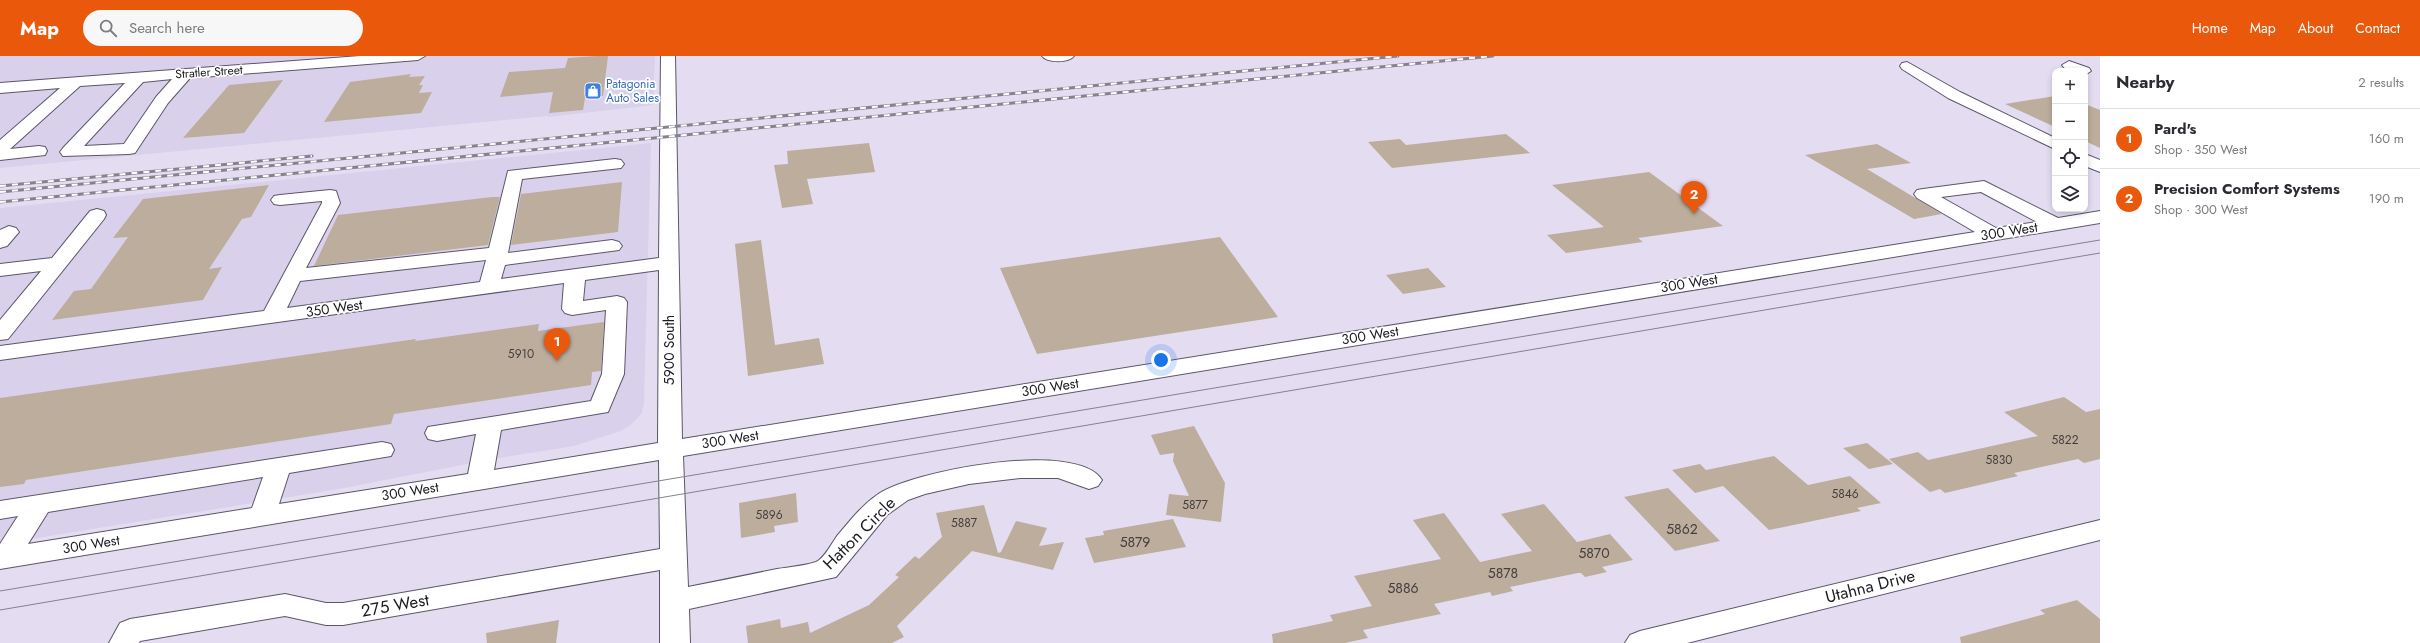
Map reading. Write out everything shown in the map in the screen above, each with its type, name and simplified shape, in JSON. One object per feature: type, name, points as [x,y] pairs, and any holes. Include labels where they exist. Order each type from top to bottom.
[{"type":"street","name":"Stratler Street","points":[[0,88],[185,74],[308,60],[418,56]]},
{"type":"street","name":"5900 South","points":[[668,56],[674,643]]},
{"type":"street","points":[[1049,56],[1067,56]]},
{"type":"street","points":[[2069,64],[2078,68]]},
{"type":"street","points":[[1907,66],[1954,95],[2052,143]]},
{"type":"street","points":[[2088,72],[2100,78]]},
{"type":"street","points":[[138,78],[69,152],[129,149],[162,100],[185,74]]},
{"type":"street","points":[[0,150],[76,82]]},
{"type":"street","points":[[0,155],[39,151]]},
{"type":"street","points":[[2088,161],[2100,167]]},
{"type":"street","points":[[489,287],[514,175],[615,164]]},
{"type":"street","points":[[1993,234],[1923,194],[1984,186],[2055,224]]},
{"type":"street","points":[[272,317],[292,276],[332,203],[330,195],[280,200]]},
{"type":"street","points":[[0,334],[97,215]]},
{"type":"street","name":"300 West","points":[[2,559],[671,448],[2100,217]]},
{"type":"street","points":[[292,276],[612,246]]},
{"type":"street","points":[[0,270],[58,263]]},
{"type":"street","name":"350 West","points":[[0,353],[669,263]]},
{"type":"street","points":[[437,433],[600,407],[613,374],[617,302],[572,309],[575,276]]},
{"type":"street","points":[[479,480],[490,424]]},
{"type":"street","points":[[0,510],[382,450]]},
{"type":"street","points":[[262,516],[279,466]]},
{"type":"street","name":"Hatton Circle","points":[[674,601],[826,570],[845,546],[886,502],[902,491],[918,486],[1024,467],[1059,469],[1089,480]]},
{"type":"street","points":[[2,559],[40,504]]},
{"type":"street","name":"Utahna Drive","points":[[1640,643],[2100,530]]},
{"type":"street","name":"275 West","points":[[124,643],[130,630],[256,608],[285,605],[326,614],[344,614],[674,557]]},
{"type":"shaded area","points":[[0,56],[655,56],[653,105],[548,117],[0,168]]},
{"type":"shaded area","points":[[651,143],[644,403],[642,413],[632,424],[621,431],[574,446],[493,459],[339,489],[0,544],[0,208]]},
{"type":"building","points":[[608,56],[603,96],[585,98],[583,110],[549,113],[553,92],[500,97],[509,72],[565,68],[568,58]]},
{"type":"building","points":[[411,74],[409,77],[425,76],[419,85],[423,85],[419,93],[432,92],[421,113],[324,122],[350,82]]},
{"type":"building","points":[[283,80],[244,133],[183,138],[229,85]]},
{"type":"building","points":[[2052,96],[2052,126],[2005,104]]},
{"type":"building","points":[[2088,105],[2100,110],[2100,148],[2088,142]]},
{"type":"building","points":[[1506,134],[1530,153],[1392,168],[1368,142],[1400,139],[1406,145]]},
{"type":"building","points":[[869,143],[875,172],[807,179],[813,204],[782,208],[774,165],[788,164],[787,151]]},
{"type":"building","points":[[1877,144],[1911,163],[1867,169],[1942,214],[1914,219],[1805,155]]},
{"type":"building","points":[[1649,172],[1723,226],[1638,238],[1643,242],[1566,253],[1547,235],[1604,227],[1552,185]]},
{"type":"building","points":[[622,182],[618,232],[511,245],[521,194]]},
{"type":"building","points":[[269,185],[251,217],[242,219],[209,269],[222,267],[203,300],[52,320],[74,291],[91,289],[128,237],[113,238],[143,199]]},
{"type":"building","points":[[500,197],[488,245],[314,266],[338,215]]},
{"type":"building","points":[[1220,237],[1278,317],[1037,354],[1000,268]]},
{"type":"building","points":[[761,240],[775,345],[819,338],[824,364],[748,376],[735,244]]},
{"type":"building","points":[[1428,268],[1446,287],[1403,294],[1386,275]]},
{"type":"building","points":[[604,322],[601,371],[592,372],[591,385],[394,414],[391,424],[26,480],[24,484],[0,487],[0,398],[416,339],[415,341],[539,324],[538,331]]},
{"type":"building","points":[[2064,397],[2086,412],[2100,409],[2100,459],[2084,463],[2078,459],[2014,473],[2018,476],[1945,493],[1940,489],[1930,492],[1889,459],[1918,452],[1928,460],[2038,436],[2004,412]]},
{"type":"building","points":[[1194,426],[1225,483],[1221,522],[1166,515],[1169,494],[1189,496],[1173,461],[1174,453],[1160,455],[1151,435]]},
{"type":"building","points":[[1867,443],[1893,464],[1869,469],[1843,448]]},
{"type":"building","points":[[1774,456],[1808,485],[1850,476],[1881,503],[1857,508],[1861,511],[1769,530],[1723,486],[1695,493],[1672,470],[1700,464],[1706,470]]},
{"type":"building","points":[[1668,488],[1720,541],[1675,551],[1624,497]]},
{"type":"building","points":[[796,493],[798,522],[774,526],[775,532],[741,538],[739,503]]},
{"type":"building","points":[[1544,504],[1577,542],[1610,534],[1633,560],[1602,567],[1607,572],[1585,577],[1581,573],[1578,573],[1510,587],[1513,591],[1492,596],[1490,592],[1434,604],[1441,614],[1363,630],[1368,638],[1345,643],[1273,643],[1272,634],[1333,621],[1330,615],[1372,606],[1354,576],[1441,559],[1413,520],[1444,513],[1480,562],[1532,551],[1501,514]]},
{"type":"building","points":[[984,505],[998,553],[1001,552],[1016,521],[1047,528],[1039,546],[1064,542],[1053,570],[972,551],[897,626],[904,637],[892,643],[748,643],[746,626],[780,619],[781,628],[808,622],[810,633],[869,605],[899,577],[895,575],[915,556],[919,559],[942,537],[936,513]]},
{"type":"building","points":[[1173,519],[1186,547],[1094,563],[1085,538],[1104,535],[1103,531]]},
{"type":"building","points":[[2077,600],[2100,619],[2100,643],[1961,643],[1960,637],[2045,614],[2040,610]]},
{"type":"building","points":[[559,620],[556,643],[487,643],[486,633]]},
{"type":"tram line","points":[[0,591],[2100,240]]},
{"type":"tram line","points":[[0,610],[2100,253]]},
{"type":"railway","points":[[0,192],[1398,56]]},
{"type":"railway","points":[[0,202],[1493,56]]},
{"type":"railway","points":[[0,186],[312,156]]},
{"type":"place","name":"Patagonia Auto Sales","points":[[593,91]]},
{"type":"place","name":"Precision Comfort Systems","points":[[1694,214]]},
{"type":"place","name":"Pard's","points":[[557,361]]}]
